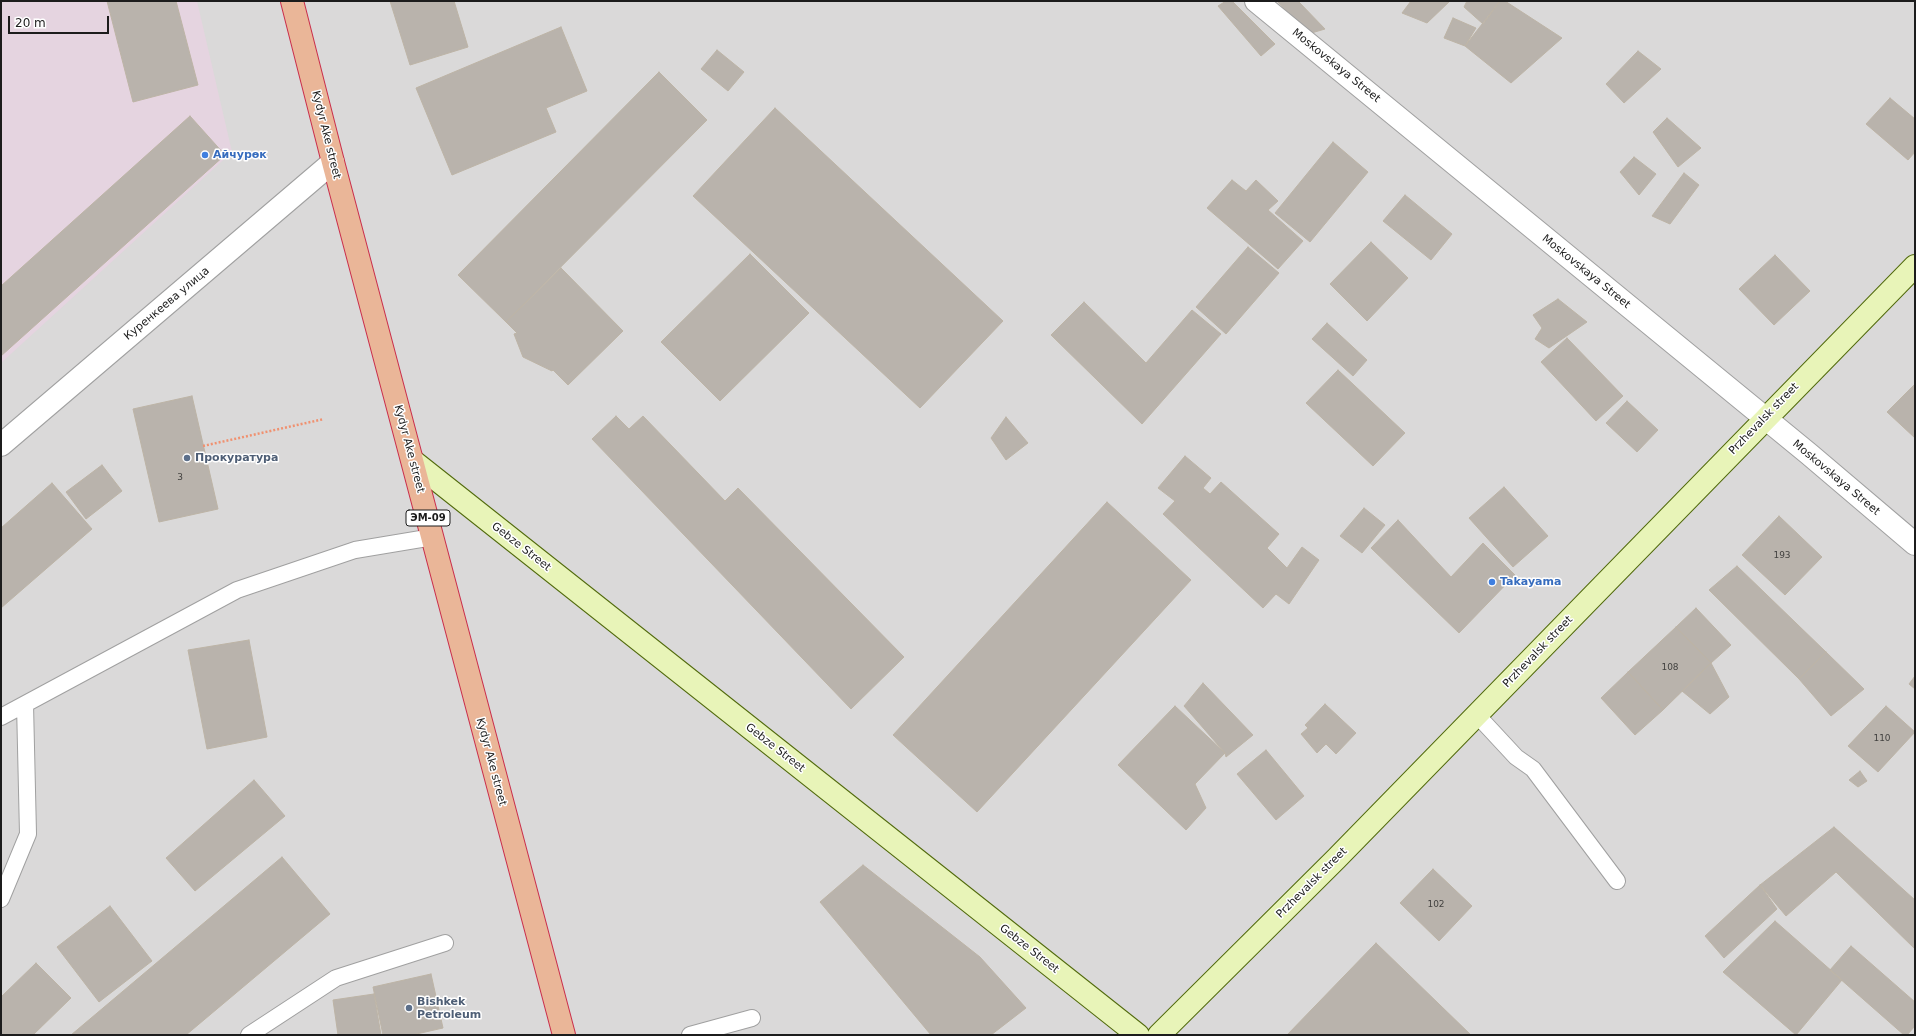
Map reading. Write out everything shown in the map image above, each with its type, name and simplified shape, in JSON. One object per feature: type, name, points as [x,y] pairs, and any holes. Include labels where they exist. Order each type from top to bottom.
[{"type":"highway","name":"Kydyr Ake street","points":[[292,1],[333,162],[564,1035]]},
{"type":"main road","name":"Przhevalsk street","points":[[1159,1035],[1336,860],[1915,266]]},
{"type":"main road","name":"Gebze Street","points":[[412,461],[1138,1035]]},
{"type":"street","name":"Moskovskaya Street","points":[[1256,1],[1915,544]]},
{"type":"street","name":"Куренкеева улица","points":[[1,445],[333,162]]},
{"type":"lane","points":[[1,717],[237,590],[355,550],[433,538]]},
{"type":"lane","points":[[1,899],[28,834],[25,704]]},
{"type":"lane","points":[[1477,715],[1516,757],[1533,769],[1617,881]]},
{"type":"lane","points":[[249,1035],[336,978],[445,942]]},
{"type":"lane","points":[[690,1035],[752,1018]]},
{"type":"path","points":[[203,446],[324,419]]},
{"type":"shaded area","points":[[1,1],[1915,1],[1915,1035],[1,1035]]},
{"type":"shaded area","points":[[1,1],[197,1],[232,152],[1,363]]},
{"type":"building","points":[[107,1],[176,1],[198,85],[133,102]]},
{"type":"building","points":[[390,1],[454,1],[468,47],[410,65]]},
{"type":"building","points":[[1226,1],[1232,1],[1275,44],[1261,56],[1218,6]]},
{"type":"building","points":[[1277,1],[1298,1],[1325,29],[1308,34]]},
{"type":"building","points":[[1411,1],[1450,1],[1427,23],[1402,13]]},
{"type":"building","points":[[1467,1],[1500,1],[1483,24],[1464,7]]},
{"type":"building","points":[[1500,1],[1505,1],[1562,38],[1511,83],[1465,46]]},
{"type":"building","points":[[1453,18],[1476,28],[1465,46],[1444,38]]},
{"type":"building","points":[[561,27],[587,91],[546,108],[556,132],[452,175],[416,88]]},
{"type":"building","points":[[717,50],[744,72],[728,91],[701,69]]},
{"type":"building","points":[[1638,51],[1661,69],[1624,103],[1606,84]]},
{"type":"building","points":[[659,72],[707,120],[506,322],[458,275]]},
{"type":"building","points":[[1890,98],[1915,119],[1915,152],[1908,160],[1866,124]]},
{"type":"building","points":[[775,108],[1003,321],[920,408],[693,196]]},
{"type":"building","points":[[190,116],[225,155],[1,356],[1,286]]},
{"type":"building","points":[[1667,118],[1701,148],[1678,167],[1653,132]]},
{"type":"building","points":[[1333,142],[1368,172],[1310,242],[1275,213]]},
{"type":"building","points":[[1634,157],[1656,174],[1639,195],[1620,172]]},
{"type":"building","points":[[1684,173],[1699,185],[1670,224],[1652,216]]},
{"type":"building","points":[[1232,180],[1246,191],[1256,180],[1278,201],[1268,210],[1303,241],[1278,269],[1207,208]]},
{"type":"building","points":[[1405,195],[1452,234],[1431,260],[1383,221]]},
{"type":"building","points":[[1371,242],[1408,278],[1367,321],[1330,284]]},
{"type":"building","points":[[1248,247],[1279,273],[1226,334],[1196,307]]},
{"type":"building","points":[[750,254],[809,313],[720,401],[661,342]]},
{"type":"building","points":[[1775,255],[1810,291],[1774,325],[1739,289]]},
{"type":"building","points":[[561,268],[623,331],[568,385],[553,370],[552,371],[523,357],[514,334],[517,333],[506,322]]},
{"type":"building","points":[[1558,299],[1587,322],[1549,348],[1535,339],[1542,328],[1533,315]]},
{"type":"building","points":[[1084,302],[1146,363],[1192,310],[1221,334],[1142,424],[1051,335]]},
{"type":"building","points":[[1327,323],[1367,360],[1353,376],[1312,339]]},
{"type":"building","points":[[1567,338],[1623,396],[1596,421],[1541,362]]},
{"type":"building","points":[[1338,370],[1405,433],[1373,466],[1306,403]]},
{"type":"building","points":[[1915,384],[1915,438],[1887,412]]},
{"type":"building","points":[[192,396],[218,509],[159,522],[133,409]]},
{"type":"building","points":[[1627,401],[1658,430],[1637,452],[1606,423]]},
{"type":"building","points":[[616,416],[629,429],[643,416],[725,501],[738,488],[904,657],[851,709],[592,439]]},
{"type":"building","points":[[1006,417],[1028,443],[1006,460],[991,438]]},
{"type":"building","points":[[1185,456],[1211,478],[1203,488],[1210,494],[1221,482],[1279,534],[1267,548],[1287,568],[1302,547],[1319,560],[1289,604],[1276,594],[1263,608],[1163,514],[1175,501],[1158,488]]},
{"type":"building","points":[[102,465],[122,491],[86,519],[66,492]]},
{"type":"building","points":[[52,483],[92,529],[1,608],[1,528]]},
{"type":"building","points":[[1504,487],[1548,536],[1513,567],[1469,518]]},
{"type":"building","points":[[1107,502],[1191,580],[977,812],[893,735]]},
{"type":"building","points":[[1364,508],[1385,525],[1362,553],[1340,536]]},
{"type":"building","points":[[1779,516],[1822,557],[1785,595],[1742,555]]},
{"type":"building","points":[[1398,520],[1451,577],[1483,543],[1515,575],[1459,633],[1371,548]]},
{"type":"building","points":[[1737,566],[1826,652],[1799,679],[1709,590]]},
{"type":"building","points":[[1696,608],[1731,645],[1711,663],[1676,627]]},
{"type":"building","points":[[1676,627],[1711,663],[1663,710],[1628,672]]},
{"type":"building","points":[[249,640],[267,737],[207,749],[188,650]]},
{"type":"building","points":[[1826,652],[1864,689],[1831,716],[1799,679]]},
{"type":"building","points":[[1711,663],[1729,697],[1710,714],[1682,691]]},
{"type":"building","points":[[1628,672],[1663,710],[1635,735],[1601,698]]},
{"type":"building","points":[[1915,676],[1915,689],[1909,684]]},
{"type":"building","points":[[1203,683],[1253,735],[1226,757],[1225,753],[1184,706]]},
{"type":"building","points":[[1325,704],[1356,733],[1336,754],[1326,744],[1317,753],[1301,734],[1308,728],[1305,725]]},
{"type":"building","points":[[1175,706],[1225,753],[1195,784],[1206,808],[1186,830],[1118,765]]},
{"type":"building","points":[[1886,706],[1915,732],[1878,772],[1848,746]]},
{"type":"building","points":[[1266,750],[1304,796],[1276,820],[1237,774]]},
{"type":"building","points":[[1860,771],[1867,781],[1858,787],[1849,780]]},
{"type":"building","points":[[254,780],[285,816],[195,891],[166,858]]},
{"type":"building","points":[[1834,827],[1915,900],[1915,949],[1836,872],[1786,916],[1760,885]]},
{"type":"building","points":[[282,857],[330,914],[186,1035],[71,1035]]},
{"type":"building","points":[[863,865],[980,957],[1026,1008],[991,1035],[931,1035],[820,902]]},
{"type":"building","points":[[1433,869],[1472,906],[1439,941],[1400,903]]},
{"type":"building","points":[[1760,885],[1777,909],[1724,958],[1705,936]]},
{"type":"building","points":[[110,906],[152,961],[99,1002],[57,947]]},
{"type":"building","points":[[1775,921],[1842,980],[1796,1035],[1723,972]]},
{"type":"building","points":[[1376,943],[1471,1035],[1287,1035]]},
{"type":"building","points":[[1851,946],[1915,1002],[1915,1026],[1907,1035],[1904,1035],[1830,970]]},
{"type":"building","points":[[36,963],[71,998],[33,1035],[1,1035],[1,997]]},
{"type":"building","points":[[431,974],[443,1028],[412,1035],[383,1035],[373,987]]},
{"type":"building","points":[[374,994],[381,1035],[338,1035],[333,1000]]},
{"type":"place","name":"Айчурөк","points":[[205,155]]},
{"type":"place","name":"Прокуратура","points":[[187,458]]},
{"type":"place","name":"Takayama","points":[[1492,582]]},
{"type":"place","name":"Bishkek Petroleum","points":[[409,1008]]}]
